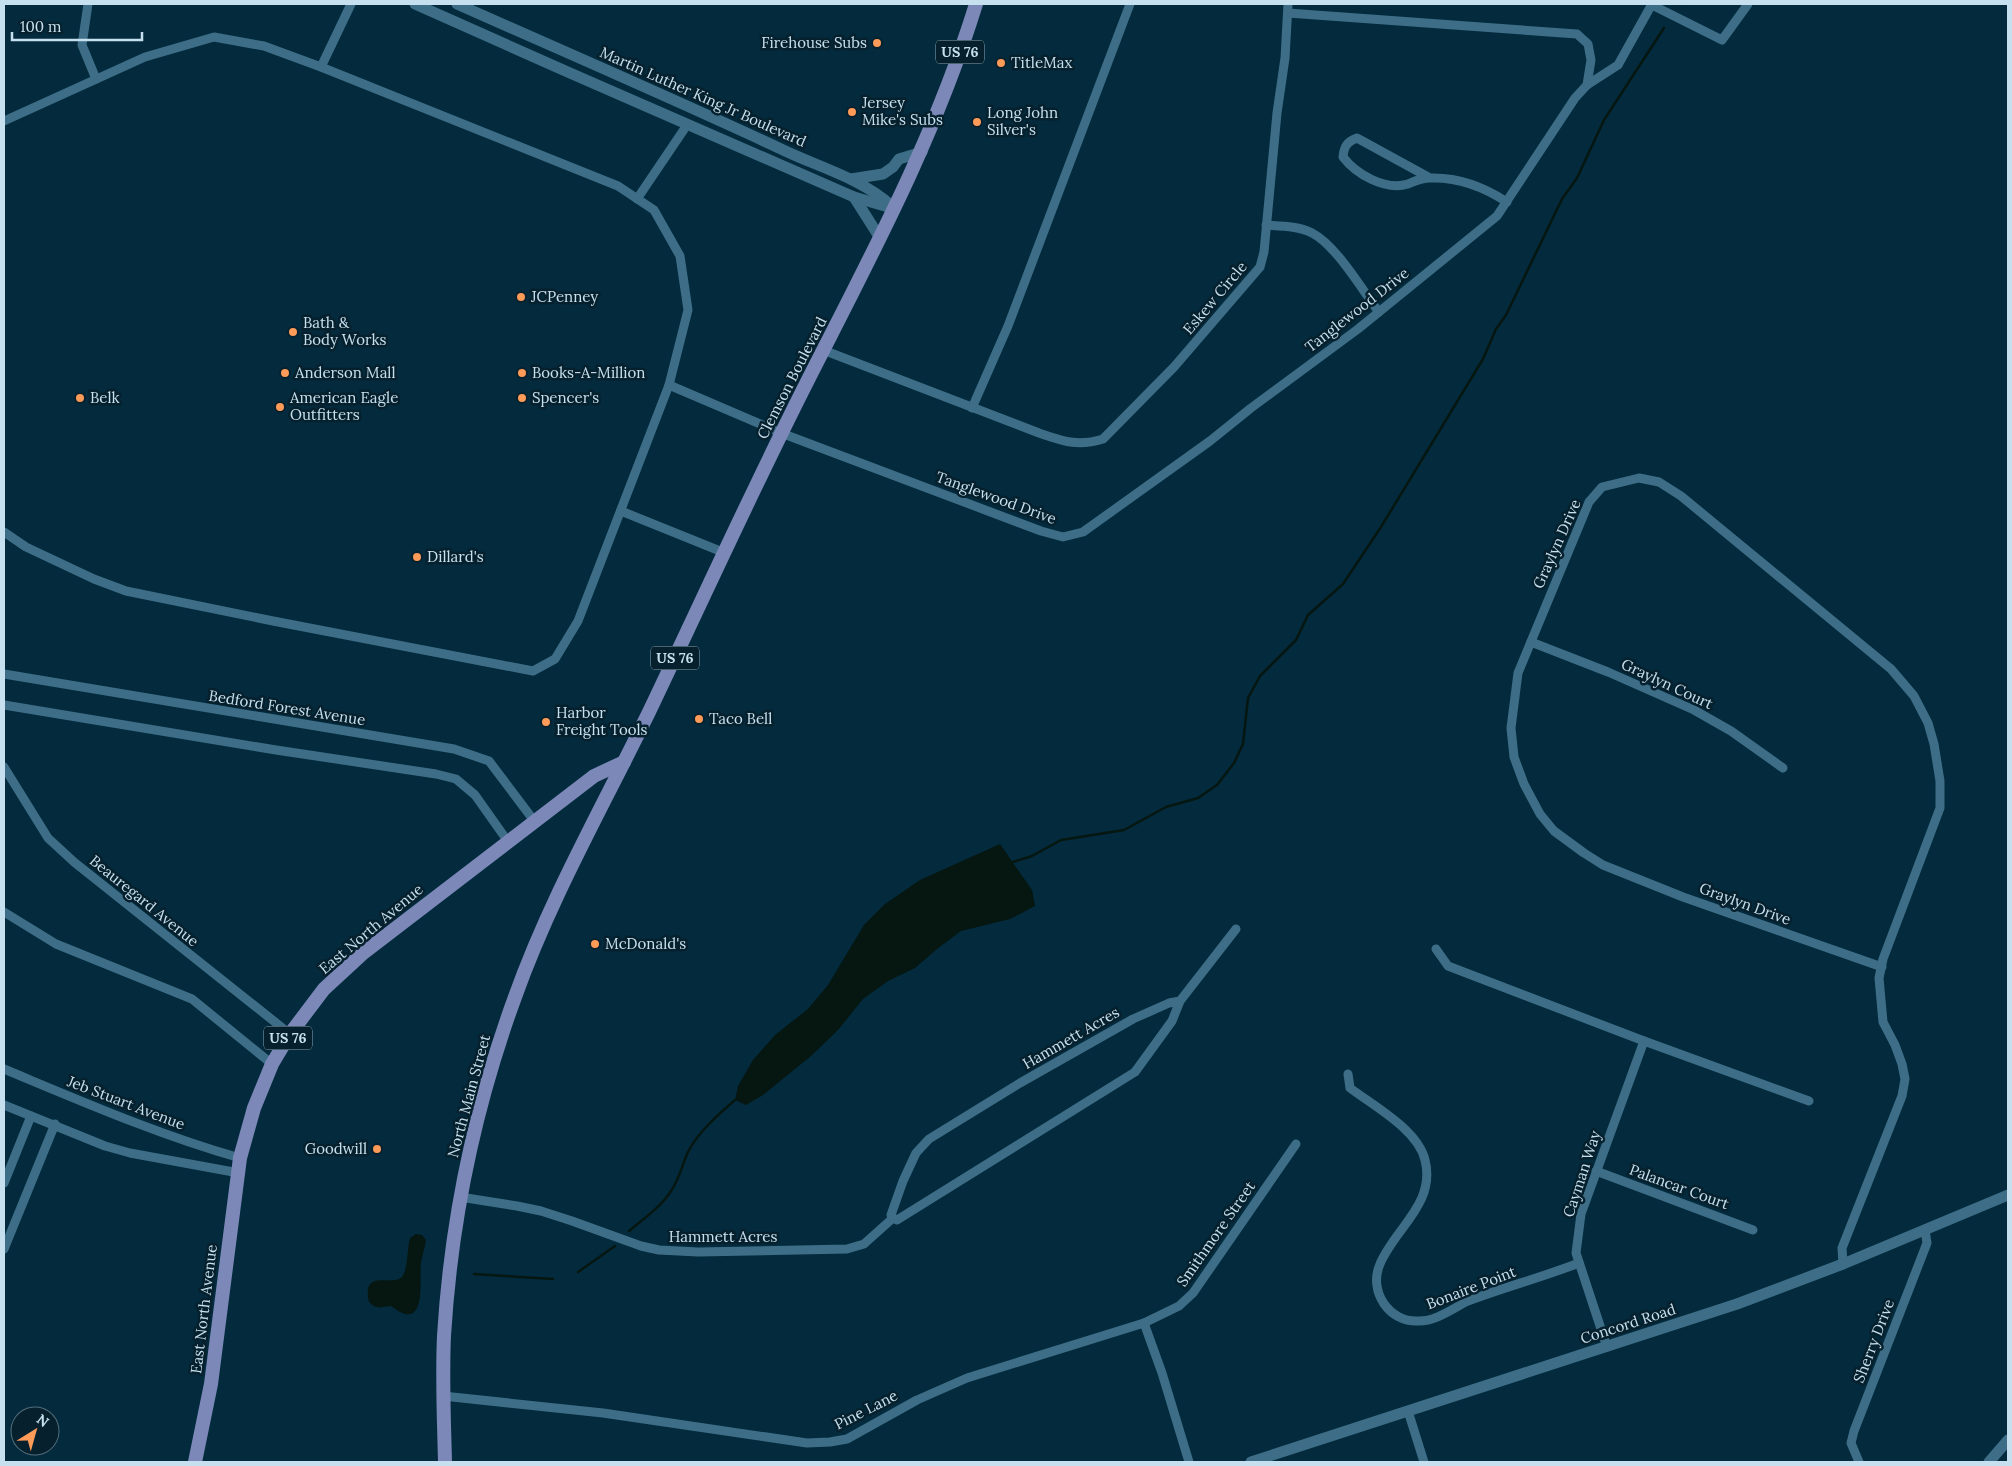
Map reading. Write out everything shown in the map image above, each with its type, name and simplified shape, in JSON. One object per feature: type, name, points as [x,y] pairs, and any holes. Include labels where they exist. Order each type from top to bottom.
[{"type":"main road","name":"Clemson Boulevard","points":[[624,762],[781,433],[857,287],[922,152],[953,72],[976,4]]},
{"type":"main road","name":"East North Avenue","points":[[195,1462],[211,1384],[240,1158],[254,1108],[272,1064],[290,1034],[324,989],[362,954],[439,893],[509,843],[594,776],[624,762]]},
{"type":"main road","name":"North Main Street","points":[[445,1462],[444,1332],[460,1197],[475,1128],[495,1054],[516,994],[542,930],[624,762]]},
{"type":"street","points":[[88,4],[82,45],[96,79]]},
{"type":"street","points":[[321,67],[352,4]]},
{"type":"street","name":"Martin Luther King Jr Boulevard","points":[[415,4],[854,197],[895,209]]},
{"type":"street","name":"Martin Luther King Jr Boulevard","points":[[456,4],[699,110],[850,179],[877,193],[895,209]]},
{"type":"street","points":[[972,408],[1008,326],[1130,4]]},
{"type":"street","points":[[1587,85],[1618,65],[1652,4],[1722,40],[1748,4]]},
{"type":"street","points":[[1288,8],[1577,34],[1588,44],[1591,60],[1587,85]]},
{"type":"street","name":"Eskew Circle","points":[[823,350],[1070,444],[1090,443],[1103,439],[1174,367],[1260,267],[1264,252],[1277,113],[1285,58],[1288,8]]},
{"type":"street","points":[[4,121],[145,57],[214,37],[264,46],[618,186],[654,210],[680,256],[688,310],[669,385],[578,621],[555,659],[533,671],[273,622],[126,591],[94,579],[34,550],[4,532]]},
{"type":"street","name":"Tanglewood Drive","points":[[669,385],[781,433],[1042,530],[1063,536],[1083,532],[1210,441],[1379,312],[1497,216],[1575,98],[1587,85]]},
{"type":"street","points":[[637,199],[687,125]]},
{"type":"street","points":[[1430,178],[1357,138],[1348,142],[1344,147],[1343,157],[1350,166],[1377,182],[1406,184],[1430,178],[1475,185],[1507,202]]},
{"type":"street","points":[[850,179],[883,174],[893,167],[899,159],[922,152]]},
{"type":"street","points":[[854,197],[880,238]]},
{"type":"street","points":[[1266,225],[1283,226],[1311,232],[1329,245],[1379,312]]},
{"type":"street","name":"Graylyn Drive","points":[[1843,1264],[1842,1248],[1902,1096],[1905,1079],[1895,1045],[1883,1022],[1879,978],[1940,808],[1940,781],[1934,744],[1928,723],[1914,696],[1892,669],[1681,496],[1659,482],[1639,478],[1602,488],[1589,502],[1518,673],[1511,728],[1514,757],[1524,784],[1536,806],[1554,831],[1584,854],[1603,865],[1683,897],[1882,967]]},
{"type":"street","points":[[621,511],[725,553]]},
{"type":"street","name":"Graylyn Court","points":[[1531,642],[1608,672],[1694,710],[1731,731],[1782,768]]},
{"type":"street","name":"Bedford Forest Avenue","points":[[4,674],[454,749],[489,761],[535,822]]},
{"type":"street","points":[[4,705],[276,750],[436,774],[456,779],[475,795],[509,843]]},
{"type":"street","name":"Beauregard Avenue","points":[[4,767],[48,838],[74,862],[290,1034]]},
{"type":"street","points":[[4,912],[56,944],[192,999],[272,1064]]},
{"type":"street","name":"Hammett Acres","points":[[893,1218],[897,1220],[1135,1072],[1172,1021],[1180,1001],[1236,929]]},
{"type":"street","points":[[1436,949],[1448,966],[1808,1101]]},
{"type":"street","name":"Hammett Acres","points":[[893,1218],[891,1215],[903,1181],[916,1153],[929,1139],[1012,1087],[1133,1019],[1169,1003],[1180,1001]]},
{"type":"street","name":"Cayman Way","points":[[1607,1347],[1576,1253],[1581,1214],[1644,1041]]},
{"type":"street","name":"Jeb Stuart Avenue","points":[[4,1069],[127,1119],[240,1158]]},
{"type":"street","name":"Bonaire Point","points":[[1348,1074],[1350,1088],[1414,1138],[1425,1158],[1427,1170],[1426,1188],[1419,1205],[1384,1255],[1376,1275],[1376,1285],[1379,1294],[1390,1311],[1409,1320],[1420,1322],[1430,1320],[1468,1302],[1579,1263]]},
{"type":"street","points":[[4,1105],[105,1146],[130,1153],[239,1173]]},
{"type":"street","points":[[4,1183],[31,1116]]},
{"type":"street","points":[[4,1249],[54,1124]]},
{"type":"street","name":"Smithmore Street","points":[[1144,1323],[1179,1306],[1193,1293],[1296,1144]]},
{"type":"street","name":"Palancar Court","points":[[1596,1171],[1753,1230]]},
{"type":"street","name":"Concord Road","points":[[1251,1462],[1736,1304],[1843,1264],[2008,1195]]},
{"type":"street","name":"Hammett Acres","points":[[460,1197],[541,1211],[641,1246],[669,1251],[847,1249],[864,1244],[893,1218]]},
{"type":"street","name":"Sherry Drive","points":[[1859,1462],[1852,1444],[1854,1431],[1928,1243],[1925,1230]]},
{"type":"street","points":[[1144,1323],[1162,1373],[1189,1462]]},
{"type":"street","name":"Pine Lane","points":[[443,1396],[603,1413],[807,1443],[830,1442],[847,1439],[917,1400],[967,1378],[1144,1323]]},
{"type":"street","points":[[1408,1411],[1424,1462]]},
{"type":"street","points":[[1989,1462],[2008,1440]]},
{"type":"shaded area","points":[[1000,844],[1032,890],[1035,906],[1010,919],[961,931],[915,968],[888,981],[863,999],[838,1030],[811,1056],[763,1095],[746,1105],[735,1100],[738,1086],[753,1060],[775,1035],[808,1009],[828,985],[864,925],[885,904],[920,880]]},
{"type":"shaded area","points":[[416,1234],[422,1235],[426,1240],[421,1263],[419,1302],[416,1310],[411,1314],[403,1313],[391,1306],[375,1306],[369,1302],[369,1285],[379,1280],[397,1280],[402,1277],[410,1238]]},
{"type":"waterway","points":[[1013,862],[1032,856],[1061,840],[1124,830],[1166,807],[1198,798],[1217,785],[1234,763],[1243,744],[1248,698],[1260,676],[1296,640],[1308,615],[1343,584],[1381,527],[1483,359],[1496,329],[1506,315],[1562,199],[1577,178],[1604,120],[1664,28]]},
{"type":"waterway","points":[[629,1231],[667,1197],[677,1181],[692,1145],[709,1124],[735,1100]]},
{"type":"waterway","points":[[578,1272],[615,1246]]},
{"type":"waterway","points":[[474,1274],[553,1279]]},
{"type":"place","name":"Firehouse Subs","points":[[877,43]]},
{"type":"place","name":"TitleMax","points":[[1001,63]]},
{"type":"place","name":"Jersey Mike's Subs","points":[[852,112]]},
{"type":"place","name":"Long John Silver's","points":[[977,122]]},
{"type":"place","name":"JCPenney","points":[[521,297]]},
{"type":"place","name":"Bath & Body Works","points":[[293,332]]},
{"type":"place","name":"Anderson Mall","points":[[285,373]]},
{"type":"place","name":"Books-A-Million","points":[[522,373]]},
{"type":"place","name":"Belk","points":[[80,398]]},
{"type":"place","name":"Spencer's","points":[[522,398]]},
{"type":"place","name":"American Eagle Outfitters","points":[[280,407]]},
{"type":"place","name":"Dillard's","points":[[417,557]]},
{"type":"place","name":"Taco Bell","points":[[699,719]]},
{"type":"place","name":"Harbor Freight Tools","points":[[546,722]]},
{"type":"place","name":"McDonald's","points":[[595,944]]},
{"type":"place","name":"Goodwill","points":[[377,1149]]}]
